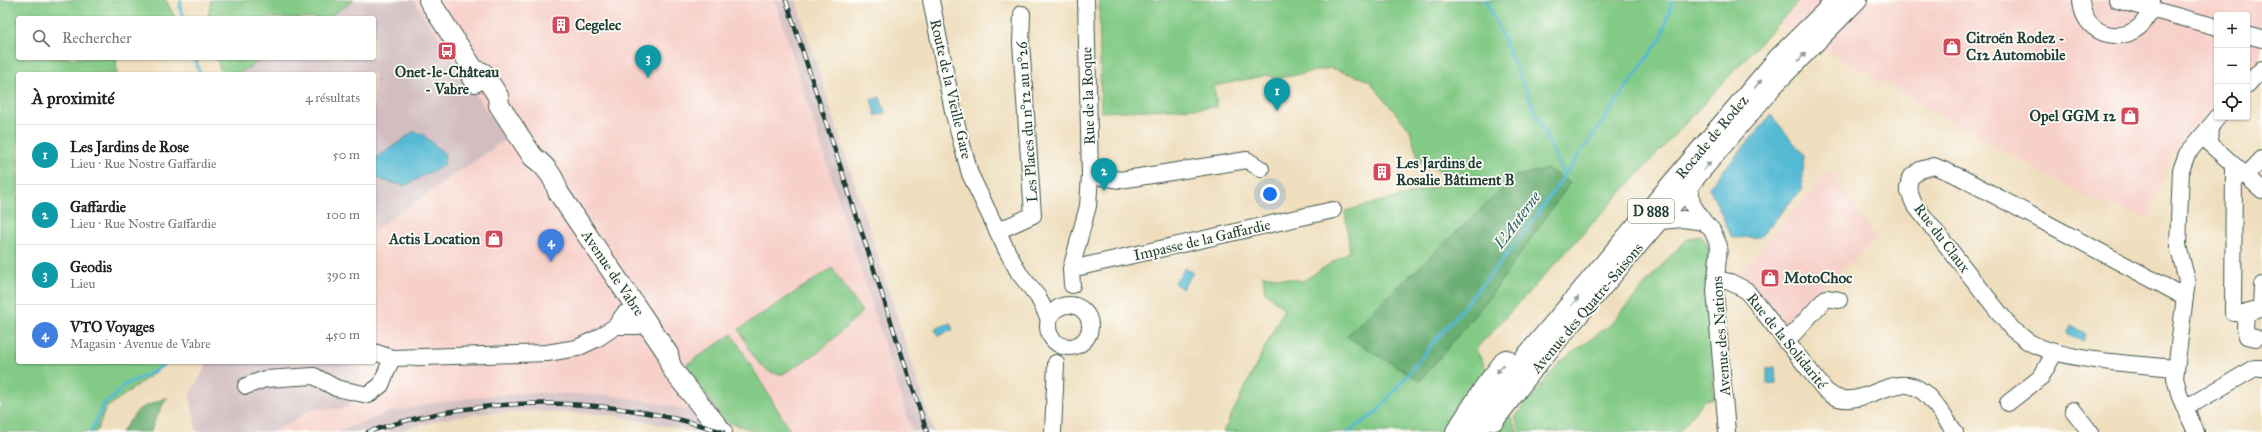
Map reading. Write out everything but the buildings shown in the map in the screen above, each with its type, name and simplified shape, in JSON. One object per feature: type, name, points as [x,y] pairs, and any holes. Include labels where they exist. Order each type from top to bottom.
[{"type":"highway","name":"Rocade de Rodez","points":[[1457,432],[1486,387],[1521,342],[1776,41],[1817,0]]},
{"type":"highway","name":"Rocade de Rodez","points":[[1475,432],[1522,363],[1779,59],[1839,0]]},
{"type":"main road","name":"Avenue de Vabre","points":[[429,0],[474,70],[472,78],[490,101],[499,105],[533,157],[534,167],[550,188],[558,192],[668,354],[675,359],[682,368],[700,403],[722,432]]},
{"type":"street","name":"Route de la Vieille Gare","points":[[931,0],[953,111],[970,174],[1019,273],[1041,303],[1057,311]]},
{"type":"street","name":"Rue de la Roque","points":[[1081,308],[1072,285],[1071,269],[1088,206],[1090,175],[1086,0]]},
{"type":"street","name":"Avenue des Quatre-Saisons","points":[[1492,427],[1540,363],[1774,87],[1859,0]]},
{"type":"street","points":[[2081,0],[2083,11],[2094,28],[2103,33],[2115,36],[2127,34],[2138,29],[2146,20],[2152,4]]},
{"type":"street","points":[[2117,0],[2152,4],[2214,26]]},
{"type":"street","name":"Les Places du n°12 au n°26","points":[[998,231],[1033,215],[1021,43],[1022,14]]},
{"type":"street","points":[[2250,36],[2262,39]]},
{"type":"street","points":[[2248,84],[2262,69]]},
{"type":"street","points":[[2210,144],[2214,121]]},
{"type":"street","points":[[2196,432],[2184,406],[2177,385],[2176,368],[2187,280],[2178,246],[2181,170],[2187,154],[2214,121]]},
{"type":"street","points":[[2187,154],[2198,146],[2210,144]]},
{"type":"street","points":[[2210,144],[2262,190]]},
{"type":"street","points":[[2240,171],[2262,159]]},
{"type":"street","points":[[1090,175],[1120,180],[1247,160],[1261,169]]},
{"type":"street","name":"Rue du Claux","points":[[2176,368],[2055,352],[2030,342],[2012,329],[1914,204],[1908,189],[1910,178],[1920,170],[1934,166],[1960,177],[2185,297]]},
{"type":"street","points":[[2240,171],[2233,313],[2246,313],[2261,309],[2262,285]]},
{"type":"street","name":"Avenue des Nations","points":[[1690,186],[1692,204],[1704,222],[1712,230],[1719,246],[1716,279],[1727,432]]},
{"type":"street","name":"Impasse de la Gaffardie","points":[[1071,269],[1333,210]]},
{"type":"street","points":[[1661,221],[1683,219],[1704,222]]},
{"type":"street","name":"Rue de la Solidarité","points":[[1716,279],[1730,282],[1746,290],[1825,390],[1836,398],[1852,400],[1899,384],[1911,384],[1923,392],[1955,432]]},
{"type":"street","name":"Rue de la Roque","points":[[1057,311],[1072,285]]},
{"type":"street","points":[[1786,342],[1826,298],[1839,300]]},
{"type":"street","points":[[1053,432],[1056,363],[1054,340],[1049,330],[1057,311],[1070,304],[1081,308],[1090,318],[1090,332],[1083,342],[1072,347],[1056,363]]},
{"type":"street","points":[[2246,313],[2245,328],[2248,336],[2256,338]]},
{"type":"street","points":[[376,353],[392,358],[547,352],[577,348],[598,338],[616,326],[638,326],[642,314]]},
{"type":"street","points":[[1054,340],[1060,344],[1072,347]]},
{"type":"street","points":[[2008,402],[2041,377],[2055,352]]},
{"type":"street","points":[[246,386],[265,379],[314,376],[336,388],[368,395],[381,385],[392,358]]},
{"type":"street","points":[[2184,406],[2196,402],[2255,368],[2262,368]]},
{"type":"street","points":[[2073,410],[2090,432]]},
{"type":"shaded area","points":[[354,0],[414,0],[505,140],[376,229],[376,72],[241,72],[261,60],[376,60],[376,16],[330,16]]},
{"type":"shaded area","points":[[414,0],[775,0],[912,432],[758,432],[654,402],[390,412],[336,432],[197,432],[190,395],[207,364],[376,364],[376,229],[505,140]]},
{"type":"shaded area","points":[[775,0],[796,0],[934,432],[912,432]]},
{"type":"shaded area","points":[[1800,0],[2262,0],[2262,55],[2250,68],[2250,12],[2214,12],[2214,106],[2173,150],[2148,218],[2088,198],[1777,23]]},
{"type":"shaded area","points":[[1829,170],[1876,239],[1830,280],[1789,326],[1738,275]]},
{"type":"shaded area","points":[[207,364],[358,364],[363,366],[348,408],[312,409],[273,432],[197,432],[190,395]]},
{"type":"shaded area","points":[[537,393],[609,395],[654,402],[701,414],[713,432],[695,432],[613,415],[533,411],[485,413],[444,419],[394,432],[336,432],[390,412],[435,403],[486,396]]},
{"type":"green space","points":[[0,0],[166,0],[174,16],[16,16],[16,60],[116,60],[117,72],[16,72],[16,364],[166,364],[106,408],[96,432],[0,432]]},
{"type":"green space","points":[[211,0],[354,0],[330,16],[208,16]]},
{"type":"green space","points":[[1099,0],[1800,0],[1476,349],[1518,432],[1223,432],[1284,309],[1265,292],[1263,275],[1303,281],[1350,251],[1345,211],[1462,180],[1419,162],[1410,130],[1368,80],[1331,68],[1275,79],[1268,75],[1214,86],[1217,107],[1101,112]]},
{"type":"green space","points":[[218,60],[261,60],[241,72],[220,72]]},
{"type":"green space","points":[[1548,169],[1570,183],[1489,298],[1420,381],[1346,336],[1516,176]]},
{"type":"green space","points":[[1700,236],[1707,244],[1709,253],[1707,273],[1714,399],[1704,400],[1679,432],[1520,432],[1515,417],[1561,361],[1610,325],[1670,256],[1688,239]]},
{"type":"green space","points":[[832,268],[862,312],[820,351],[783,374],[767,370],[755,359],[739,329]]},
{"type":"green space","points":[[732,334],[791,432],[758,432],[724,421],[686,365]]},
{"type":"green space","points":[[167,397],[154,422],[151,432],[121,432],[139,409]]},
{"type":"water","points":[[880,97],[885,113],[876,116],[871,100]]},
{"type":"water","points":[[1771,115],[1804,155],[1802,189],[1760,237],[1732,238],[1709,187]]},
{"type":"water","points":[[413,132],[421,133],[445,154],[444,165],[404,186],[376,177],[376,159]]},
{"type":"water","points":[[1185,268],[1193,273],[1182,289],[1174,283]]},
{"type":"water","points":[[950,323],[953,330],[938,336],[935,329]]},
{"type":"water","points":[[2071,326],[2085,333],[2083,342],[2067,333]]},
{"type":"water","points":[[1775,367],[1776,383],[1767,384],[1767,368]]},
{"type":"waterway","points":[[181,0],[180,10],[184,16]]},
{"type":"waterway","points":[[1486,0],[1564,176]]},
{"type":"waterway","name":"L'Auterne","points":[[1348,432],[1376,413],[1522,236],[1662,37],[1672,0]]},
{"type":"waterway","points":[[196,60],[199,72]]},
{"type":"waterway","points":[[91,432],[104,404],[113,398],[124,385],[153,372],[165,364]]},
{"type":"railway","points":[[786,0],[927,432]]},
{"type":"railway","points":[[368,432],[412,419],[456,410],[501,405],[546,404],[590,405],[635,411],[679,420],[723,432]]},
{"type":"place","name":"Cegelec","points":[[561,25]]},
{"type":"place","name":"Citroën Rodez - C12 Automobile","points":[[1952,47]]},
{"type":"place","name":"Onet-le-Château - Vabre","points":[[447,51]]},
{"type":"place","name":"Geodis","points":[[648,78]]},
{"type":"place","name":"Les Jardins de Rose","points":[[1277,111]]},
{"type":"place","name":"Opel GGM 12","points":[[2130,116]]},
{"type":"place","name":"Les Jardins de Rosalie Bâtiment B","points":[[1382,172]]},
{"type":"place","name":"Gaffardie","points":[[1104,191]]},
{"type":"place","name":"Actis Location","points":[[494,239]]},
{"type":"place","name":"VTO Voyages","points":[[551,262]]},
{"type":"place","name":"MotoChoc","points":[[1770,278]]}]
